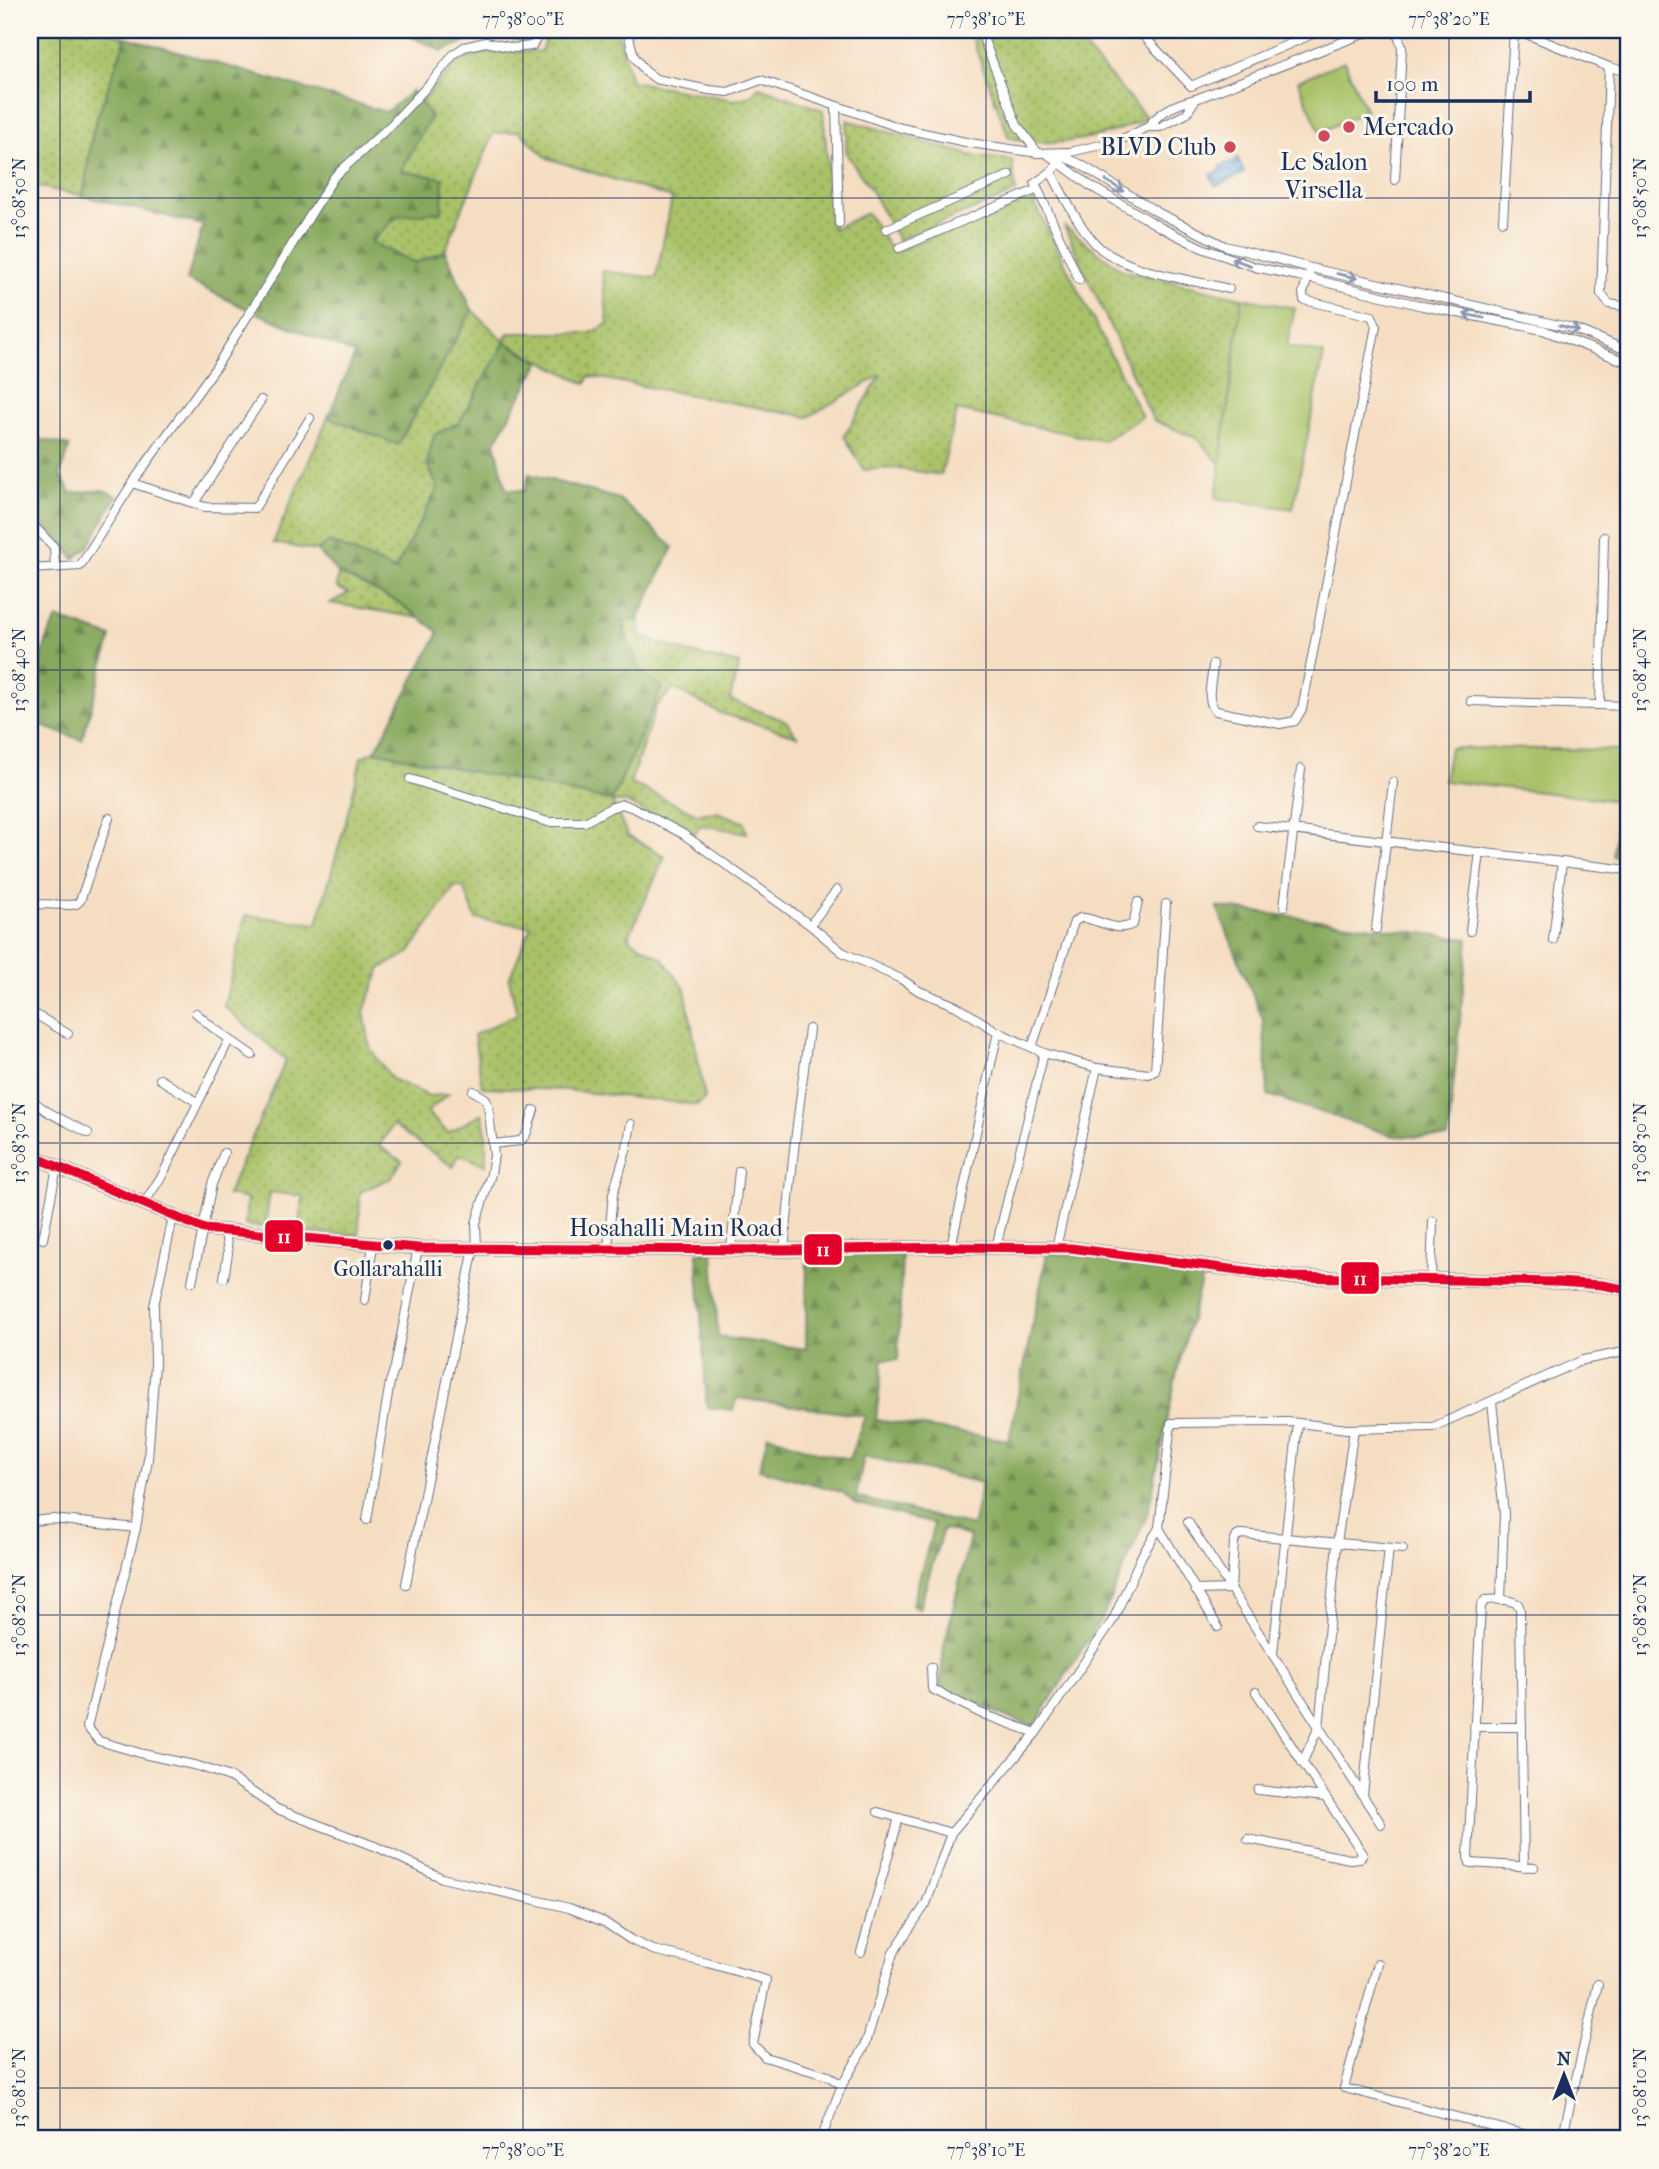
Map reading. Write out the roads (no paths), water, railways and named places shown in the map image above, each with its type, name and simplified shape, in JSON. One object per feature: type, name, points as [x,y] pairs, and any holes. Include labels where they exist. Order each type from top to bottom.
[{"type":"street","points":[[30,569],[80,566],[132,484],[216,367],[334,177],[391,125],[454,54],[464,47],[486,42],[513,48],[532,46],[542,30]]},
{"type":"street","points":[[627,30],[634,56],[645,71],[656,79],[728,92],[761,80],[901,128],[971,144],[1046,153],[1080,164],[1157,212],[1225,246],[1572,328],[1629,351]]},
{"type":"street","points":[[979,30],[1017,125],[1046,153],[1090,185],[1160,227],[1202,248],[1255,267],[1542,330],[1629,363]]},
{"type":"street","points":[[1138,30],[1191,86],[1322,30]]},
{"type":"street","points":[[1046,153],[1097,147],[1148,127],[1160,127],[1186,114],[1196,99],[1373,30]]},
{"type":"street","points":[[1395,180],[1402,47],[1396,30]]},
{"type":"street","points":[[1503,221],[1515,30],[1609,67],[1629,72]]},
{"type":"street","points":[[1609,67],[1601,294],[1609,304],[1629,307]]},
{"type":"street","points":[[836,106],[839,223]]},
{"type":"street","points":[[1059,162],[1051,172],[1035,183],[1079,280]]},
{"type":"street","points":[[1051,172],[1071,211],[1099,247],[1122,262],[1229,289]]},
{"type":"street","points":[[887,229],[1010,175]]},
{"type":"street","points":[[899,248],[1038,189]]},
{"type":"street","points":[[1213,664],[1210,698],[1211,706],[1216,710],[1280,724],[1296,721],[1303,709],[1376,327],[1373,316],[1304,300],[1303,293],[1311,268]]},
{"type":"street","points":[[194,503],[261,400]]},
{"type":"street","points":[[132,484],[205,507],[255,508],[310,418]]},
{"type":"street","points":[[30,522],[54,547],[55,567]]},
{"type":"street","points":[[1600,705],[1604,537]]},
{"type":"street","points":[[1471,701],[1629,706]]},
{"type":"street","points":[[1284,906],[1301,769]]},
{"type":"street","points":[[410,779],[548,822],[585,822],[622,804],[636,809],[683,834],[842,952],[901,979],[919,991],[957,1006],[999,1032],[1044,1053],[1097,1068],[1149,1074],[1155,1071],[1166,904]]},
{"type":"street","points":[[1376,929],[1393,782]]},
{"type":"street","points":[[30,912],[36,904],[71,905],[80,901],[109,817]]},
{"type":"street","points":[[1257,826],[1629,870]]},
{"type":"street","points":[[1469,931],[1480,852]]},
{"type":"street","points":[[1553,940],[1562,862]]},
{"type":"street","points":[[810,926],[837,890]]},
{"type":"street","points":[[1032,1047],[1074,922],[1085,918],[1126,928],[1133,924],[1138,902]]},
{"type":"street","points":[[30,1011],[68,1034]]},
{"type":"street","points":[[196,1013],[252,1055]]},
{"type":"street","points":[[785,1250],[809,1029]]},
{"type":"street","points":[[951,1247],[999,1032]]},
{"type":"street","points":[[143,1205],[163,1174],[229,1040]]},
{"type":"street","points":[[996,1247],[1044,1053]]},
{"type":"street","points":[[1056,1248],[1097,1068]]},
{"type":"street","points":[[160,1079],[197,1102]]},
{"type":"street","points":[[406,1584],[475,1248],[476,1223],[494,1155],[488,1105],[485,1098],[473,1091]]},
{"type":"street","points":[[30,1094],[32,1101],[42,1108],[88,1133]]},
{"type":"street","points":[[493,1144],[520,1142],[526,1135],[534,1110]]},
{"type":"street","points":[[608,1248],[613,1194],[631,1124]]},
{"type":"street","points":[[192,1283],[212,1184],[224,1153]]},
{"type":"street","name":"Hosahalli Main Road","points":[[30,1155],[204,1229],[373,1245],[418,1248],[785,1250],[1056,1248],[1292,1276],[1558,1282],[1629,1290]]},
{"type":"street","points":[[43,1239],[57,1167]]},
{"type":"street","points":[[731,1249],[739,1171]]},
{"type":"street","points":[[173,1217],[154,1306],[155,1364],[148,1459],[136,1528],[87,1727],[99,1741],[198,1766],[230,1777],[277,1809],[377,1847],[442,1878],[569,1908],[604,1922],[631,1940],[653,1950],[766,1980],[753,2044],[765,2057],[828,2076],[842,2085]]},
{"type":"street","points":[[1431,1279],[1433,1221]]},
{"type":"street","points":[[224,1278],[228,1252],[225,1231]]},
{"type":"street","points":[[365,1300],[373,1245]]},
{"type":"street","points":[[367,1520],[390,1382],[418,1248]]},
{"type":"street","points":[[821,2139],[842,2085],[865,2046],[893,1953],[926,1904],[951,1833],[1036,1733],[1113,1620],[1142,1555],[1159,1528],[1171,1423],[1298,1423],[1354,1429],[1433,1427],[1583,1360],[1629,1351]]},
{"type":"street","points":[[1492,1402],[1504,1513],[1501,1600]]},
{"type":"street","points":[[1272,1654],[1298,1423]]},
{"type":"street","points":[[1303,1763],[1319,1727],[1337,1543],[1354,1429]]},
{"type":"street","points":[[30,1521],[53,1519],[136,1528]]},
{"type":"street","points":[[1188,1522],[1381,1824]]},
{"type":"street","points":[[1159,1528],[1219,1627]]},
{"type":"street","points":[[1231,1589],[1234,1542],[1237,1536],[1248,1534],[1403,1549]]},
{"type":"street","points":[[1363,1796],[1389,1548]]},
{"type":"street","points":[[1195,1591],[1231,1589]]},
{"type":"street","points":[[1524,1867],[1520,1609],[1518,1604],[1512,1601],[1485,1600],[1481,1606],[1474,1727],[1468,1849],[1470,1863],[1524,1867],[1534,1867]]},
{"type":"street","points":[[931,1667],[932,1689],[980,1713],[1036,1733]]},
{"type":"street","points":[[1248,1839],[1350,1858],[1360,1858],[1363,1854],[1256,1692]]},
{"type":"street","points":[[1474,1727],[1522,1727]]},
{"type":"street","points":[[1258,1790],[1325,1797]]},
{"type":"street","points":[[878,1812],[951,1833]]},
{"type":"street","points":[[861,1952],[899,1818]]},
{"type":"street","points":[[1378,1964],[1344,2088],[1542,2139]]},
{"type":"street","points":[[1562,2139],[1598,1984]]},
{"type":"water","points":[[1238,158],[1244,173],[1216,186],[1211,175],[1222,170],[1221,166],[1231,162],[1236,164],[1235,160]]},
{"type":"place","name":"Mercado","points":[[1349,127]]},
{"type":"place","name":"Le Salon Virsella","points":[[1324,136]]},
{"type":"place","name":"BLVD Club","points":[[1230,147]]},
{"type":"place","name":"Gollarahalli","points":[[388,1245]]}]
